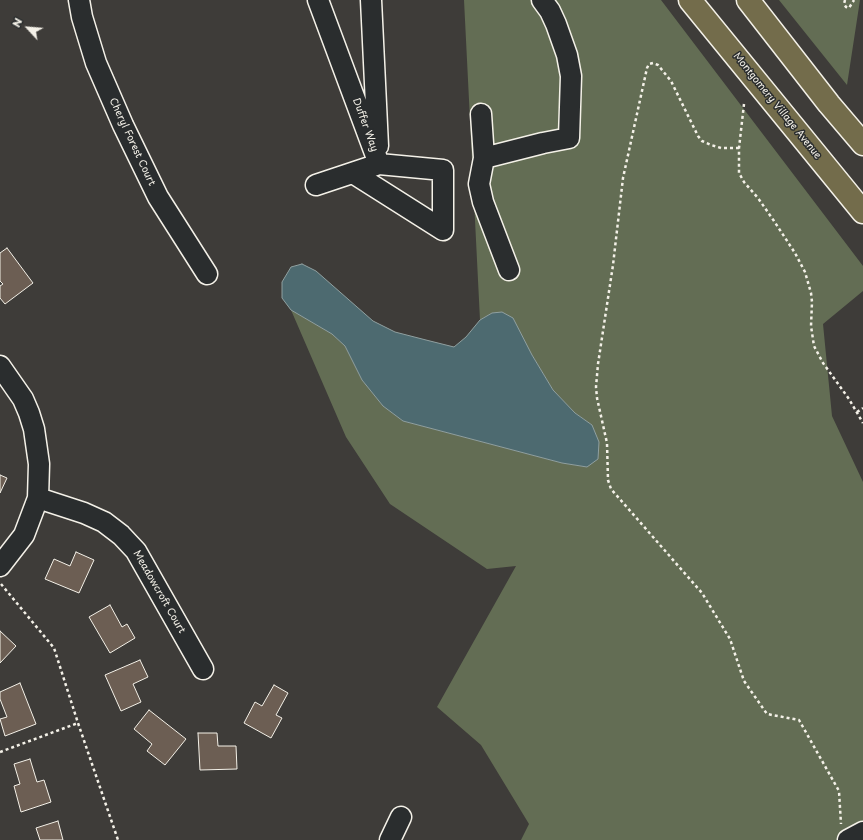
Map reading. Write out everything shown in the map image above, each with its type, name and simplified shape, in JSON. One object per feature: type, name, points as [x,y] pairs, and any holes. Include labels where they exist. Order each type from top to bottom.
[{"type":"main road","name":"Montgomery Village Avenue","points":[[690,0],[863,212]]},
{"type":"main road","points":[[748,0],[829,104],[863,144]]},
{"type":"street","name":"Cheryl Forest Court","points":[[80,0],[82,17],[96,63],[123,125],[158,197],[207,274]]},
{"type":"street","name":"Duffer Way","points":[[318,0],[379,164]]},
{"type":"street","name":"Duffer Way","points":[[371,0],[379,164]]},
{"type":"street","points":[[484,158],[569,138],[571,76],[567,55],[556,24],[550,11],[542,0]]},
{"type":"street","points":[[481,114],[484,158],[479,184],[483,202],[508,270]]},
{"type":"street","points":[[316,185],[379,164],[443,170],[443,230],[353,173]]},
{"type":"street","points":[[0,366],[23,399],[34,429],[39,464],[38,498],[24,535],[0,566]]},
{"type":"street","name":"Meadowcroft Court","points":[[38,498],[84,513],[104,522],[121,535],[136,551],[203,670]]},
{"type":"street","points":[[390,840],[400,817]]},
{"type":"street","points":[[844,832],[863,832]]},
{"type":"path","points":[[845,0],[844,4],[849,8],[854,0]]},
{"type":"path","points":[[739,148],[721,148],[702,141],[698,136],[671,81],[658,65],[653,63],[649,64],[623,178],[613,265],[598,364],[596,387],[597,398],[607,438],[608,480],[611,489],[702,593],[730,639],[744,681],[766,714],[799,720],[839,791],[844,832]]},
{"type":"path","points":[[744,104],[739,148],[739,173],[744,182],[758,198],[795,253],[809,282],[812,302],[811,326],[814,346],[823,363],[863,423]]},
{"type":"path","points":[[857,412],[863,408]]},
{"type":"path","points":[[0,583],[54,648],[118,840]]},
{"type":"path","points":[[0,752],[78,723]]},
{"type":"green space","points":[[464,0],[661,0],[863,266],[863,291],[823,324],[832,416],[863,482],[863,840],[521,840],[529,824],[481,745],[437,707],[516,566],[487,569],[390,504],[346,437],[291,310],[332,334],[345,346],[362,380],[383,406],[403,421],[562,463],[587,467],[592,425],[575,413],[553,390],[532,355],[492,313],[480,320]]},
{"type":"green space","points":[[779,0],[860,0],[847,85]]},
{"type":"water","points":[[302,264],[316,271],[373,321],[395,332],[426,340],[454,347],[466,337],[480,320],[492,313],[502,312],[513,318],[532,355],[553,390],[575,413],[592,425],[599,442],[598,459],[587,467],[562,463],[403,421],[383,406],[362,380],[345,346],[332,334],[291,310],[282,298],[282,282],[291,267]]},
{"type":"building","points":[[7,248],[33,283],[5,304],[0,298],[0,286],[3,284],[0,281],[0,253]]},
{"type":"building","points":[[0,475],[7,478],[0,493]]},
{"type":"building","points":[[76,552],[94,560],[79,593],[45,579],[54,559],[70,566]]},
{"type":"building","points":[[110,605],[122,627],[127,624],[135,638],[110,653],[89,617]]},
{"type":"building","points":[[0,631],[16,646],[0,663]]},
{"type":"building","points":[[140,660],[148,677],[133,684],[141,702],[121,711],[105,675]]},
{"type":"building","points":[[20,683],[36,724],[5,736],[0,719],[7,717],[0,699],[0,692]]},
{"type":"building","points":[[274,685],[288,693],[276,715],[282,718],[271,738],[244,723],[255,702],[262,706]]},
{"type":"building","points":[[149,710],[186,739],[165,765],[147,751],[152,744],[134,729]]},
{"type":"building","points":[[198,733],[217,733],[218,746],[236,746],[237,769],[200,770]]},
{"type":"building","points":[[30,759],[37,782],[44,780],[51,802],[21,812],[14,786],[20,784],[14,764]]},
{"type":"building","points":[[58,821],[63,840],[40,840],[36,828]]}]
